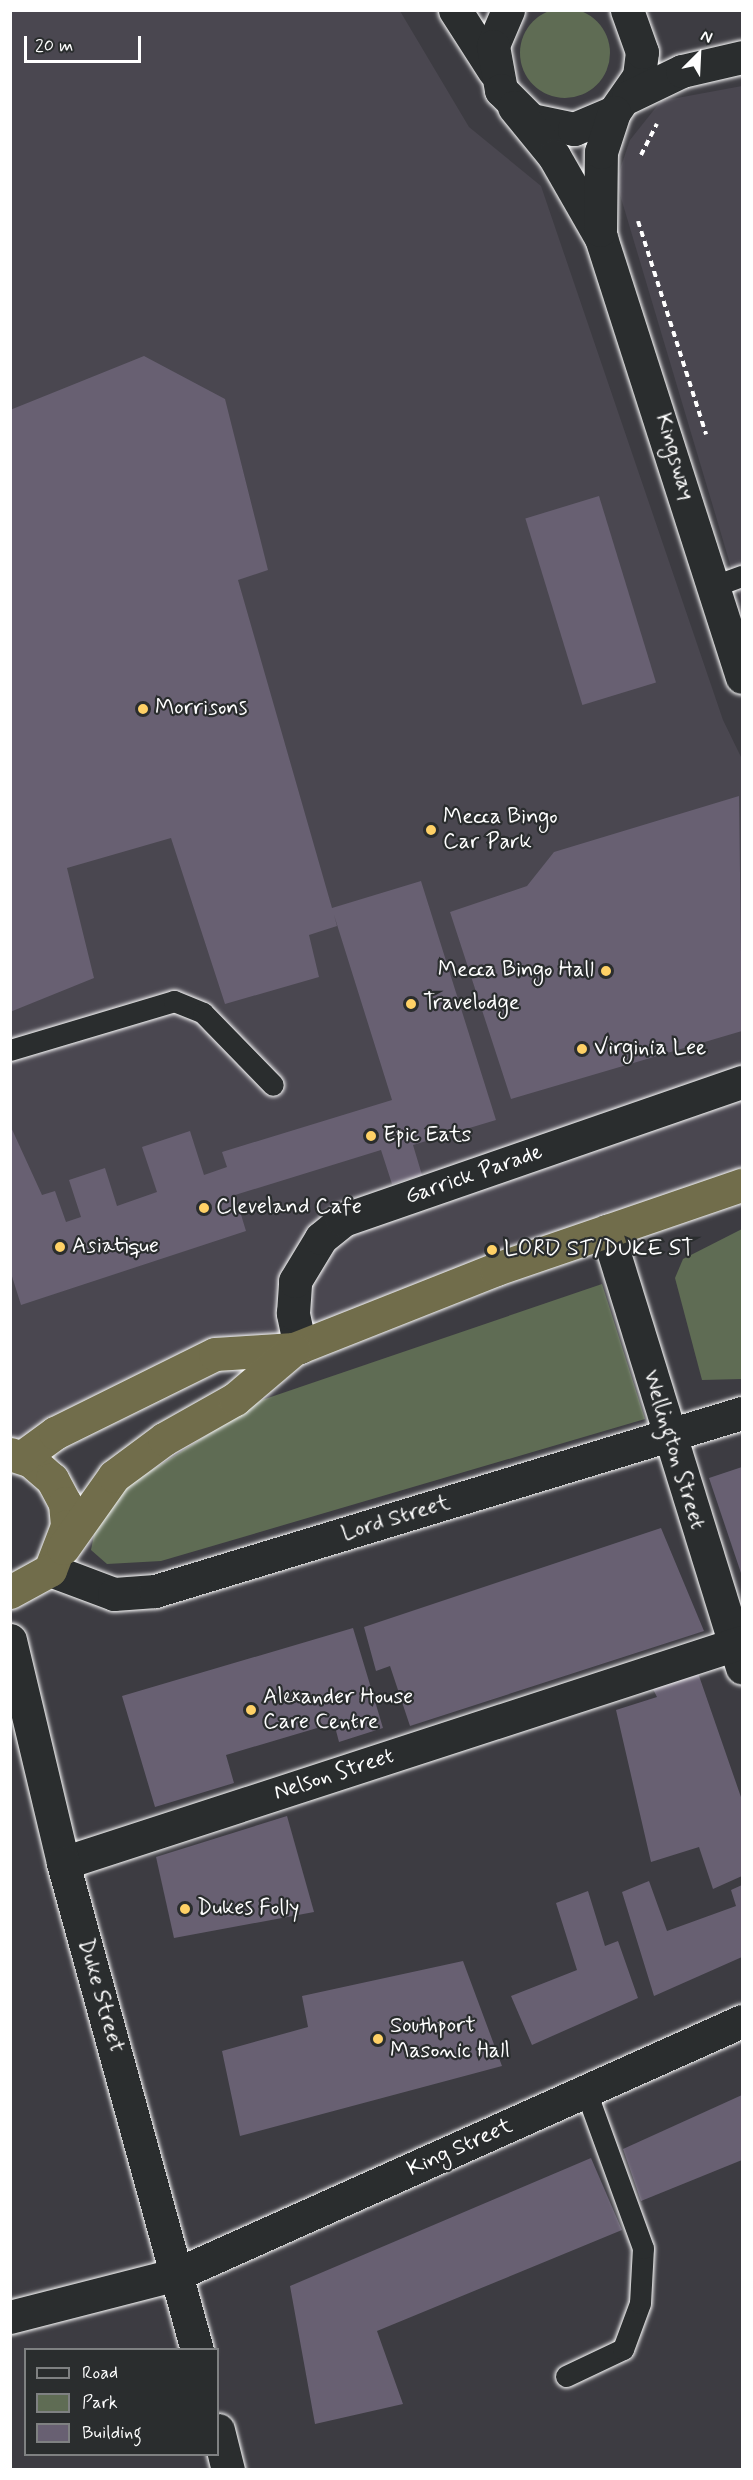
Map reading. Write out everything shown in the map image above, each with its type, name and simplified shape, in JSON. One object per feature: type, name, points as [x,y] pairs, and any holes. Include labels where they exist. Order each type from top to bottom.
[{"type":"highway","points":[[56,1559],[67,1526],[60,1490],[16,1451],[215,1354],[297,1348],[607,1231],[742,1185]]},
{"type":"highway","points":[[10,1592],[56,1559],[88,1506],[125,1467],[234,1400],[297,1348]]},
{"type":"street","name":"Kingsway","points":[[455,10],[514,107],[554,156],[601,238],[728,581],[742,677]]},
{"type":"street","points":[[494,71],[493,46],[508,10]]},
{"type":"street","name":"Kingsway","points":[[601,238],[601,152],[642,52],[627,10]]},
{"type":"street","points":[[514,107],[531,120],[574,129],[682,71],[742,57]]},
{"type":"street","name":"Garrick Parade","points":[[297,1348],[293,1313],[295,1281],[321,1238],[343,1220],[742,1082]]},
{"type":"street","name":"Wellington Street","points":[[607,1231],[668,1437],[740,1652]]},
{"type":"street","name":"Lord Street","points":[[56,1559],[114,1594],[155,1591],[742,1413]]},
{"type":"street","name":"Duke Street","points":[[10,1640],[63,1863],[197,2348]]},
{"type":"street","name":"Nelson Street","points":[[63,1863],[740,1652]]},
{"type":"street","name":"King Street","points":[[10,2317],[177,2274],[742,2021]]},
{"type":"street","points":[[219,2434],[228,2469]]},
{"type":"lane","points":[[10,1050],[174,1000],[203,1013],[273,1085]]},
{"type":"lane","points":[[566,2376],[623,2349],[640,2303],[643,2248],[586,2091]]},
{"type":"path","points":[[635,167],[657,124],[668,120]]},
{"type":"path","points":[[636,215],[707,439]]},
{"type":"shaded area","points":[[11,11],[400,11],[469,127],[541,186],[723,720],[742,759],[742,1183],[496,1269],[215,1354],[11,1456]]},
{"type":"shaded area","points":[[742,86],[742,604],[616,181],[630,140],[661,101]]},
{"type":"green space","points":[[556,8],[574,8],[590,15],[603,28],[610,44],[610,62],[603,78],[590,91],[574,98],[556,98],[540,91],[527,78],[520,62],[520,44],[527,28],[540,15]]},
{"type":"green space","points":[[742,1229],[742,1379],[702,1380],[675,1278],[683,1259]]},
{"type":"green space","points":[[602,1284],[645,1419],[161,1561],[107,1564],[91,1550],[95,1530],[124,1488],[262,1400]]},
{"type":"building","name":"Morrisons","points":[[144,356],[225,399],[268,570],[238,580],[332,908],[421,881],[496,1120],[413,1145],[422,1175],[392,1184],[381,1150],[235,1195],[246,1231],[21,1305],[10,1270],[10,1125],[42,1195],[55,1191],[66,1222],[81,1217],[69,1180],[105,1168],[117,1206],[157,1192],[142,1147],[190,1131],[204,1175],[227,1167],[222,1152],[392,1100],[334,915],[337,926],[309,935],[319,977],[225,1004],[171,838],[67,868],[94,978],[10,1012],[10,410]]},
{"type":"building","points":[[599,496],[656,682],[582,705],[525,519]]},
{"type":"building","name":"Mecca Bingo Hall","points":[[739,796],[742,1031],[511,1099],[450,912],[527,886],[554,852]]},
{"type":"building","points":[[742,1467],[742,1576],[709,1478]]},
{"type":"building","points":[[661,1528],[704,1631],[410,1726],[390,1666],[376,1671],[364,1627]]},
{"type":"building","name":"Alexander House Care Centre","points":[[353,1628],[383,1728],[339,1742],[334,1723],[226,1755],[234,1783],[155,1807],[122,1696]]},
{"type":"building","points":[[697,1670],[742,1800],[742,1876],[713,1889],[699,1847],[651,1862],[616,1710],[657,1697],[650,1683]]},
{"type":"building","points":[[287,1816],[314,1912],[174,1938],[156,1857]]},
{"type":"building","points":[[649,1881],[667,1931],[736,1906],[731,1890],[742,1885],[742,1957],[654,1996],[622,1892]]},
{"type":"building","points":[[588,1891],[605,1946],[618,1941],[638,1998],[532,2045],[511,1996],[577,1970],[556,1903]]},
{"type":"building","name":"Southport Masonic Hall","points":[[463,1961],[502,2066],[240,2136],[222,2051],[308,2027],[302,1996]]},
{"type":"building","points":[[742,2095],[742,2160],[641,2201],[623,2149]]},
{"type":"building","points":[[591,2158],[622,2230],[377,2331],[403,2404],[315,2424],[290,2286]]},
{"type":"place","name":"Morrisons","points":[[143,709]]},
{"type":"place","name":"Mecca Bingo Car Park","points":[[431,830]]},
{"type":"place","name":"Mecca Bingo Hall","points":[[606,971]]},
{"type":"place","name":"Travelodge","points":[[411,1004]]},
{"type":"place","name":"Virginia Lee","points":[[582,1049]]},
{"type":"place","name":"Epic Eats","points":[[371,1136]]},
{"type":"place","name":"Cleveland Cafe","points":[[204,1208]]},
{"type":"place","name":"Asiatique","points":[[60,1247]]},
{"type":"place","name":"LORD ST/DUKE ST","points":[[492,1250]]},
{"type":"place","name":"Alexander House Care Centre","points":[[251,1710]]},
{"type":"place","name":"Dukes Folly","points":[[185,1909]]},
{"type":"place","name":"Southport Masonic Hall","points":[[378,2039]]}]
